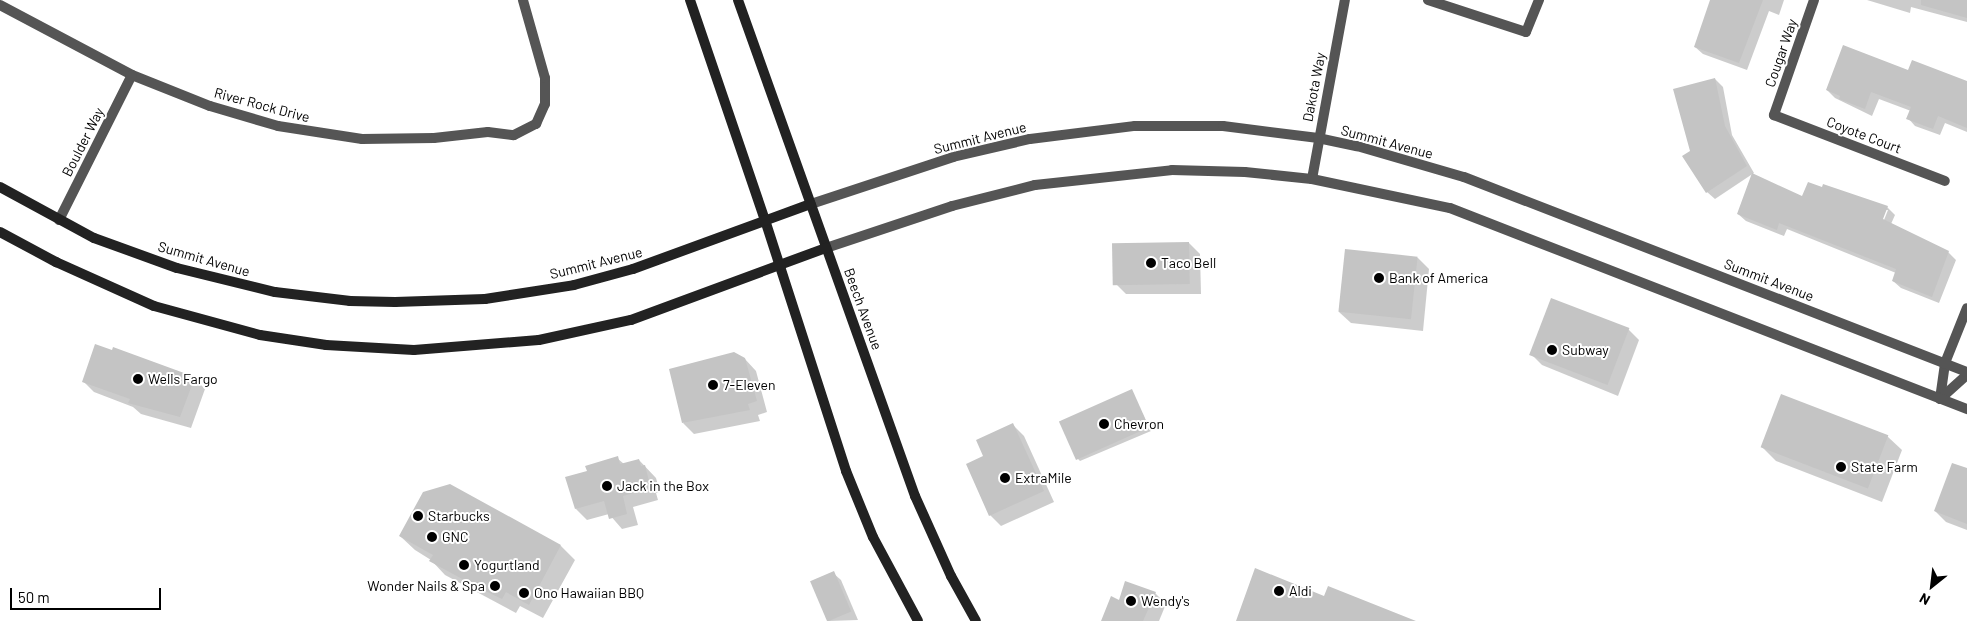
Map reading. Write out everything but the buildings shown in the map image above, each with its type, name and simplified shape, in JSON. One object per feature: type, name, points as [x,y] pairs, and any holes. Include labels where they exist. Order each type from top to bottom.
[{"type":"main road","points":[[690,0],[766,220],[779,266],[846,471],[873,537],[918,621]]},
{"type":"main road","name":"Beech Avenue","points":[[738,0],[915,496],[951,576],[976,621]]},
{"type":"main road","name":"Summit Avenue","points":[[0,187],[94,238],[177,268],[241,285],[308,297],[395,302],[485,299],[574,285],[633,269],[811,204]]},
{"type":"main road","points":[[0,232],[56,262],[154,306],[260,335],[326,345],[414,350],[539,340],[622,322],[826,248]]},
{"type":"street","name":"River Rock Drive","points":[[0,5],[132,76],[210,106],[278,126],[362,139],[434,138],[488,132],[514,135],[536,124],[545,104],[545,78],[523,0]]},
{"type":"street","name":"Dakota Way","points":[[1312,179],[1318,138],[1345,0]]},
{"type":"street","points":[[1428,0],[1526,32],[1539,0]]},
{"type":"street","name":"Cougar Way","points":[[1774,115],[1814,0]]},
{"type":"street","name":"Boulder Way","points":[[59,220],[132,76]]},
{"type":"street","name":"Coyote Court","points":[[1774,115],[1945,181]]},
{"type":"street","name":"Summit Avenue","points":[[811,204],[953,157],[1030,139],[1135,126],[1213,126],[1318,138],[1357,146],[1464,177],[1945,363],[1967,374]]},
{"type":"street","points":[[826,248],[952,206],[1035,185],[1172,170],[1245,172],[1312,179],[1450,208],[1967,409]]},
{"type":"street","points":[[1940,399],[1945,363],[1967,308]]},
{"type":"street","points":[[1940,399],[1967,374]]},
{"type":"place","name":"Taco Bell","points":[[1151,263]]},
{"type":"place","name":"Bank of America","points":[[1379,278]]},
{"type":"place","name":"Subway","points":[[1552,350]]},
{"type":"place","name":"Wells Fargo","points":[[138,379]]},
{"type":"place","name":"7-Eleven","points":[[713,385]]},
{"type":"place","name":"Chevron","points":[[1104,424]]},
{"type":"place","name":"State Farm","points":[[1841,467]]},
{"type":"place","name":"ExtraMile","points":[[1005,478]]},
{"type":"place","name":"Jack in the Box","points":[[607,486]]},
{"type":"place","name":"Starbucks","points":[[418,516]]},
{"type":"place","name":"GNC","points":[[432,537]]},
{"type":"place","name":"Yogurtland","points":[[464,565]]},
{"type":"place","name":"Wonder Nails & Spa","points":[[495,586]]},
{"type":"place","name":"Aldi","points":[[1279,591]]},
{"type":"place","name":"Ono Hawaiian BBQ","points":[[524,593]]},
{"type":"place","name":"Wendy's","points":[[1131,601]]}]
